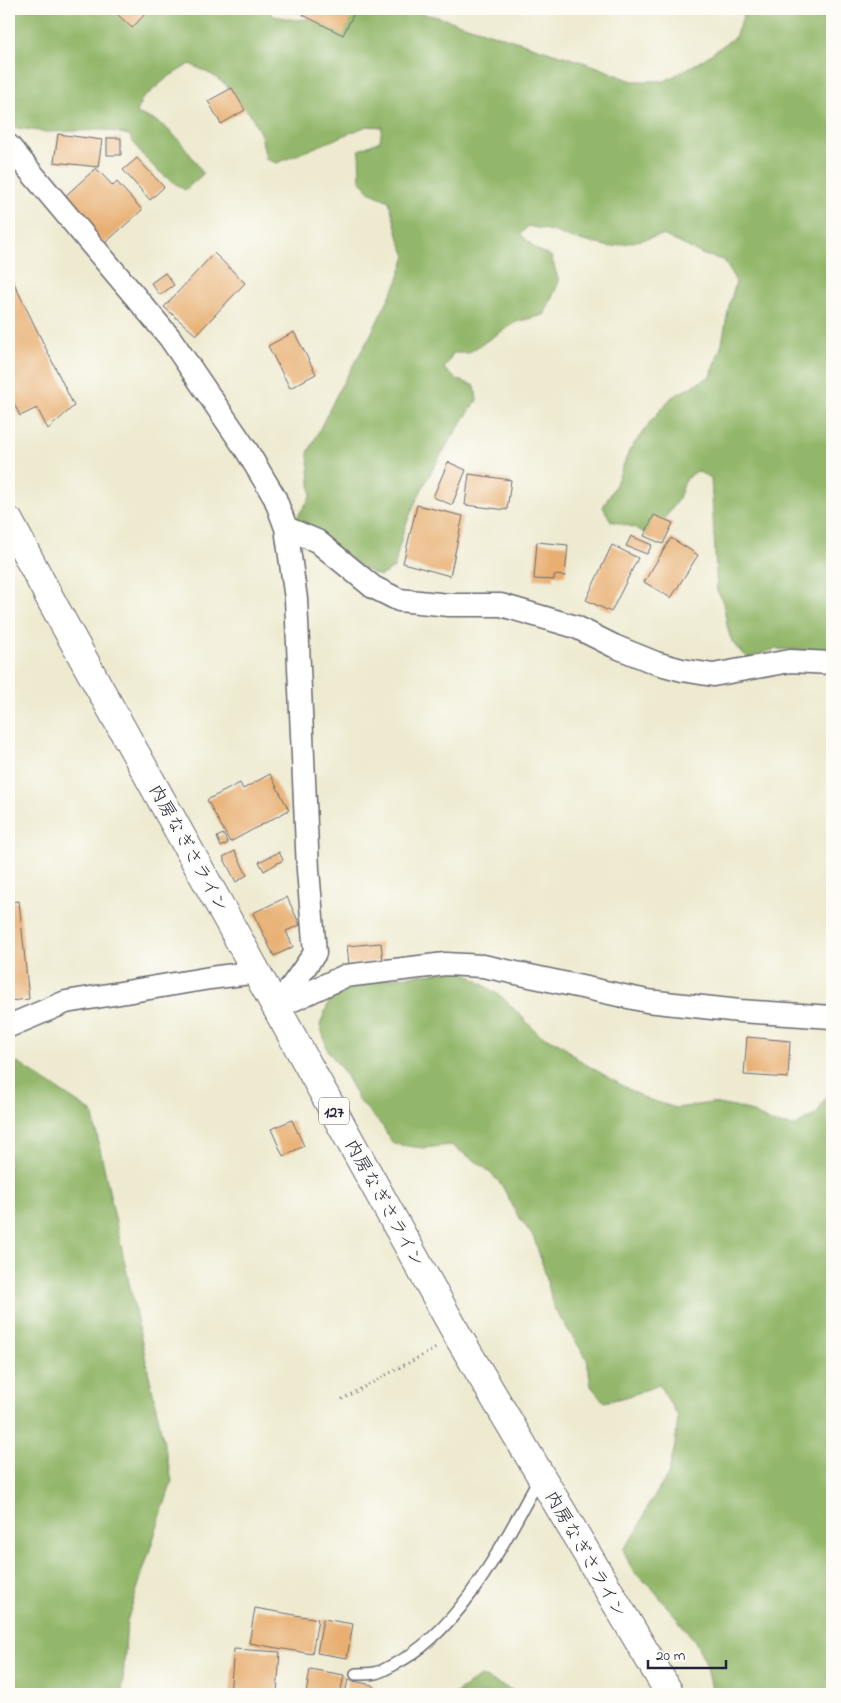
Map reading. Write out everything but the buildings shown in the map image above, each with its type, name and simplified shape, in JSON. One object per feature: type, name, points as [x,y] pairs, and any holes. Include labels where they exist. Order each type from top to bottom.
[{"type":"highway","name":"内房なぎさライン","points":[[9,521],[57,613],[258,972],[458,1336],[670,1694]]},
{"type":"street","points":[[9,146],[170,338],[247,451],[275,498],[286,528],[296,599],[308,870],[315,953],[277,1007]]},
{"type":"street","points":[[286,528],[317,541],[373,587],[399,600],[449,605],[502,605],[576,627],[614,646],[656,663],[682,670],[713,675],[790,661],[832,663]]},
{"type":"street","points":[[277,1007],[345,976],[445,964],[483,966],[647,1001],[740,1011],[832,1017]]},
{"type":"street","points":[[9,1026],[66,1002],[258,972]]},
{"type":"lane","points":[[356,1674],[376,1673],[426,1645],[455,1613],[477,1584],[540,1476]]},
{"type":"path","points":[[342,1399],[458,1336]]},
{"type":"green space","points":[[9,9],[266,9],[274,16],[295,20],[321,18],[358,9],[401,9],[438,17],[522,43],[595,66],[632,81],[665,81],[701,61],[735,37],[743,17],[740,9],[832,9],[832,652],[775,649],[748,658],[736,647],[729,634],[723,604],[717,591],[711,478],[697,471],[686,479],[679,498],[661,524],[645,533],[633,527],[611,521],[603,507],[616,484],[629,451],[650,422],[672,397],[711,376],[722,343],[736,282],[724,260],[704,255],[663,235],[610,247],[528,226],[521,234],[536,249],[551,256],[559,282],[544,315],[516,322],[468,353],[453,353],[444,369],[456,379],[475,386],[477,400],[428,477],[403,532],[394,568],[380,576],[362,568],[324,537],[296,519],[311,496],[308,453],[340,388],[369,338],[397,282],[406,256],[399,239],[389,201],[371,193],[360,180],[359,150],[380,141],[382,127],[367,126],[277,163],[266,159],[261,135],[251,115],[225,84],[190,64],[168,77],[141,100],[137,113],[166,128],[184,146],[199,167],[203,174],[185,190],[153,166],[141,153],[129,135],[105,130],[46,132],[9,128]]},
{"type":"green space","points":[[462,970],[503,998],[540,1035],[561,1044],[580,1061],[644,1098],[676,1108],[712,1103],[745,1109],[775,1124],[795,1126],[817,1114],[832,1086],[832,1694],[713,1694],[706,1663],[695,1641],[652,1588],[632,1570],[623,1549],[637,1532],[648,1506],[668,1475],[675,1446],[678,1416],[659,1385],[626,1397],[604,1402],[591,1386],[587,1359],[554,1308],[534,1238],[517,1214],[501,1184],[483,1166],[451,1145],[423,1148],[393,1144],[383,1127],[358,1099],[344,1072],[328,1051],[320,1025],[329,1001],[356,982]]},
{"type":"green space","points":[[9,1057],[92,1112],[172,1481],[127,1621],[122,1694],[9,1694]]},
{"type":"green space","points":[[480,1676],[521,1694],[455,1694]]}]
